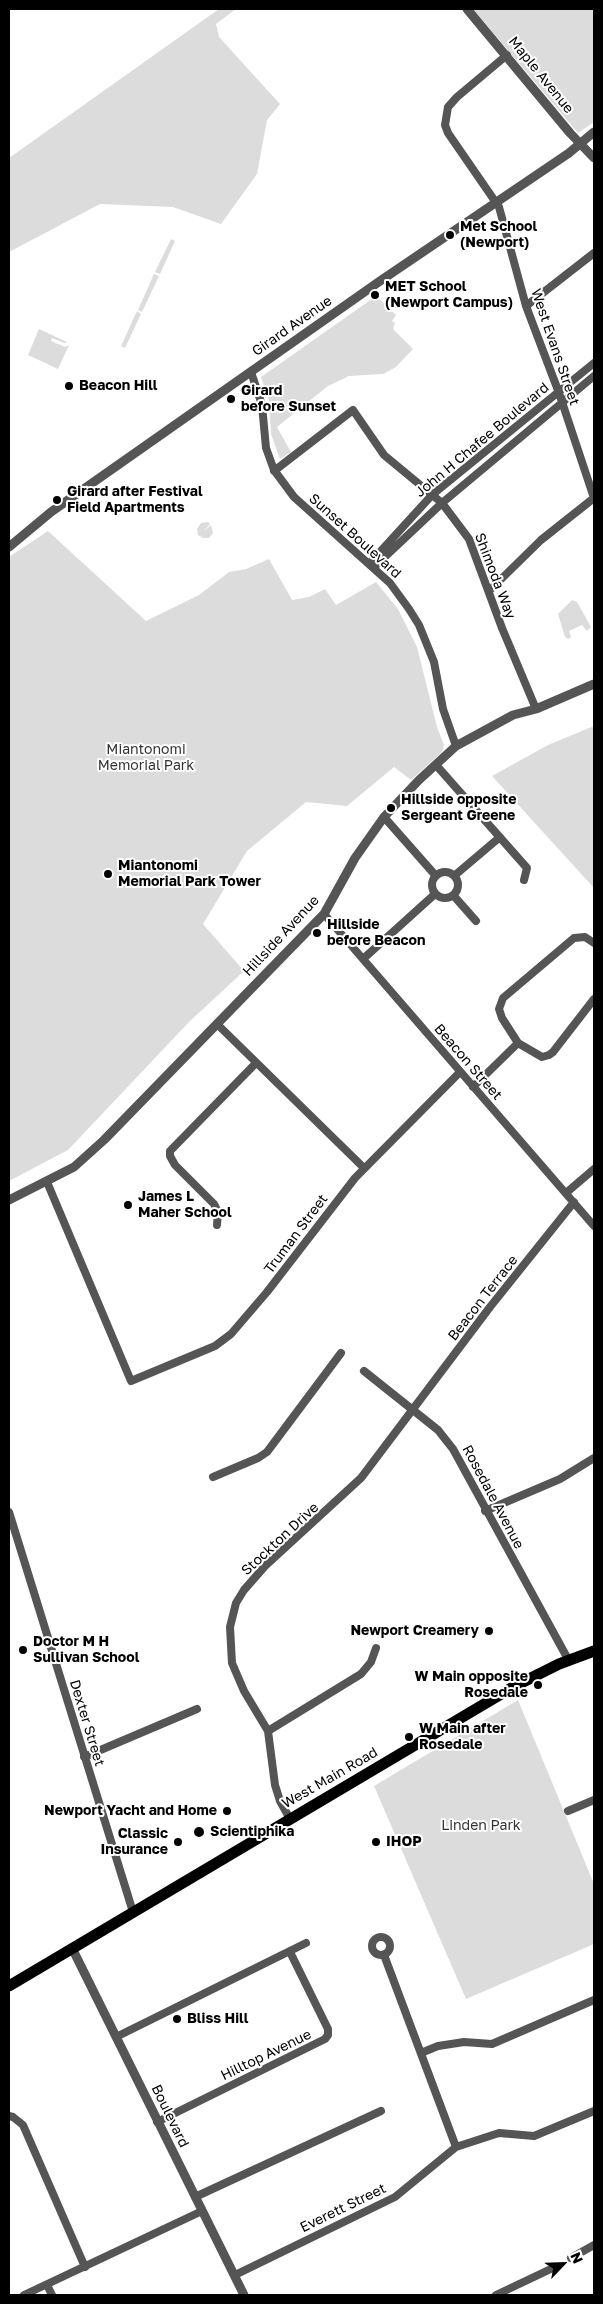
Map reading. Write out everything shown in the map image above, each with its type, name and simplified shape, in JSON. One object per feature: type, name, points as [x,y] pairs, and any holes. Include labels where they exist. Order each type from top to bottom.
[{"type":"main road","name":"West Main Road","points":[[9,1986],[513,1688],[569,1661],[594,1652]]},
{"type":"street","name":"Maple Avenue","points":[[467,9],[594,158]]},
{"type":"street","name":"West Evans Street","points":[[507,56],[457,96],[448,107],[445,118],[448,132],[497,203],[526,306],[559,393],[594,498]]},
{"type":"street","name":"Girard Avenue","points":[[9,547],[50,512],[497,203],[581,144],[594,132]]},
{"type":"street","points":[[526,306],[594,252]]},
{"type":"street","name":"John H Chafee Boulevard","points":[[372,565],[432,495],[594,363]]},
{"type":"street","name":"Sunset Boulevard","points":[[251,372],[262,405],[266,448],[274,471],[294,497],[390,583],[419,625],[434,662],[443,709],[456,746]]},
{"type":"street","name":"John H Chafee Boulevard","points":[[372,565],[442,502],[594,376]]},
{"type":"street","name":"Shimoda Way","points":[[274,471],[353,410],[384,454],[442,502],[469,539],[536,709]]},
{"type":"street","points":[[489,591],[541,540],[594,498]]},
{"type":"street","name":"Hillside Avenue","points":[[9,1200],[74,1167],[104,1140],[324,914],[355,858],[384,818],[456,746],[513,715],[536,709],[594,684]]},
{"type":"street","points":[[436,765],[527,868],[524,880]]},
{"type":"street","points":[[384,818],[436,876]]},
{"type":"street","points":[[454,876],[500,837]]},
{"type":"street","points":[[445,872],[454,876],[458,886],[453,894],[444,898],[435,894],[432,885],[436,876],[445,872]]},
{"type":"street","points":[[363,958],[435,894]]},
{"type":"street","points":[[453,894],[476,921]]},
{"type":"street","name":"Beacon Street","points":[[324,914],[594,1226]]},
{"type":"street","points":[[594,944],[584,937],[574,938],[503,998],[498,1009],[518,1043],[535,1055],[542,1057],[549,1055],[594,999]]},
{"type":"street","points":[[217,1024],[364,1168]]},
{"type":"street","points":[[473,1087],[518,1043]]},
{"type":"street","points":[[217,1225],[218,1212],[214,1204],[175,1165],[170,1151],[256,1063]]},
{"type":"street","name":"Truman Street","points":[[47,1182],[131,1381],[209,1348],[231,1334],[267,1292],[333,1205],[364,1168],[460,1072]]},
{"type":"street","points":[[566,1193],[594,1169]]},
{"type":"street","name":"Beacon Terrace","points":[[414,1411],[490,1308],[574,1202]]},
{"type":"street","points":[[213,1477],[258,1458],[267,1452],[341,1353]]},
{"type":"street","name":"Rosedale Avenue","points":[[364,1371],[438,1430],[453,1449],[485,1511],[569,1661]]},
{"type":"street","name":"Stockton Drive","points":[[290,1819],[280,1801],[276,1785],[268,1731],[244,1690],[232,1664],[230,1627],[236,1603],[244,1590],[265,1566],[361,1478],[414,1411]]},
{"type":"street","points":[[485,1511],[560,1479],[594,1458]]},
{"type":"street","name":"Dexter Street","points":[[9,1512],[133,1912]]},
{"type":"street","points":[[268,1731],[361,1674],[372,1662],[376,1648]]},
{"type":"street","points":[[84,1757],[197,1708]]},
{"type":"street","points":[[568,1812],[594,1800]]},
{"type":"street","points":[[116,2037],[306,1944]]},
{"type":"street","name":"Boulevard","points":[[72,1948],[244,2295]]},
{"type":"street","name":"Hilltop Avenue","points":[[157,2122],[325,2039],[328,2035],[328,2029],[290,1952]]},
{"type":"street","points":[[384,1955],[456,2147]]},
{"type":"street","points":[[421,2053],[438,2046],[464,2042],[492,2044],[594,2000]]},
{"type":"street","points":[[195,2197],[381,2111]]},
{"type":"street","name":"Everett Street","points":[[235,2275],[395,2197],[456,2147],[499,2133],[534,2136],[594,2111]]},
{"type":"street","points":[[9,2116],[23,2125],[85,2267]]},
{"type":"street","points":[[24,2295],[202,2211]]},
{"type":"street","points":[[571,2258],[594,2245]]},
{"type":"street","points":[[496,2295],[555,2267]]},
{"type":"street","points":[[47,2284],[52,2295]]},
{"type":"green space","points":[[219,9],[236,9],[216,24],[219,37],[280,104],[267,120],[257,174],[221,224],[173,207],[100,204],[9,252],[9,158]]},
{"type":"green space","points":[[473,9],[594,9],[594,122],[578,133]]},
{"type":"green space","points":[[171,239],[175,241],[160,274],[155,272]]},
{"type":"green space","points":[[154,274],[159,276],[142,312],[138,310]]},
{"type":"green space","points":[[376,296],[396,315],[392,321],[395,323],[393,329],[413,349],[396,367],[383,374],[349,376],[328,386],[277,427],[291,452],[280,459],[271,434],[269,401],[261,377]]},
{"type":"green space","points":[[137,311],[141,314],[125,348],[121,346]]},
{"type":"green space","points":[[39,329],[67,342],[64,343],[52,338],[51,341],[65,347],[69,345],[58,369],[28,355]]},
{"type":"green space","points":[[208,522],[210,524],[204,531],[211,525],[213,533],[209,538],[203,538],[198,535],[197,529],[201,523]]},
{"type":"green space","name":"Miantonomi Memorial Park","points":[[48,531],[146,621],[199,595],[229,572],[246,569],[269,559],[292,600],[309,597],[325,589],[336,605],[376,582],[398,609],[417,647],[437,727],[444,745],[442,752],[411,780],[394,767],[347,806],[306,802],[247,851],[203,924],[244,971],[189,1022],[68,1150],[9,1181],[9,557]]},
{"type":"green space","points":[[572,600],[577,602],[591,627],[587,631],[582,625],[569,631],[571,637],[568,639],[565,637],[558,614]]},
{"type":"green space","points":[[594,726],[594,888],[492,776],[548,745]]},
{"type":"green space","name":"Linden Park","points":[[518,1700],[594,1884],[594,1944],[466,1999],[374,1786]]},
{"type":"place","name":"Met School (Newport)","points":[[450,235]]},
{"type":"place","name":"MET School (Newport Campus)","points":[[375,295]]},
{"type":"place","name":"Beacon Hill","points":[[69,386]]},
{"type":"place","name":"Girard before Sunset","points":[[231,399]]},
{"type":"place","name":"Girard after Festival Field Apartments","points":[[57,500]]},
{"type":"place","name":"Hillside opposite Sergeant Greene","points":[[391,808]]},
{"type":"place","name":"Miantonomi Memorial Park Tower","points":[[108,874]]},
{"type":"place","name":"Hillside before Beacon","points":[[317,933]]},
{"type":"place","name":"James L Maher School","points":[[128,1205]]},
{"type":"place","name":"Newport Creamery","points":[[489,1631]]},
{"type":"place","name":"Doctor M H Sullivan School","points":[[23,1650]]},
{"type":"place","name":"W Main opposite Rosedale","points":[[538,1685]]},
{"type":"place","name":"W Main after Rosedale","points":[[409,1737]]},
{"type":"place","name":"Newport Yacht and Home","points":[[227,1811]]},
{"type":"place","name":"Scientiphika","points":[[199,1832]]},
{"type":"place","name":"Classic Insurance","points":[[178,1842]]},
{"type":"place","name":"IHOP","points":[[376,1842]]},
{"type":"place","name":"Bliss Hill","points":[[177,2019]]}]
